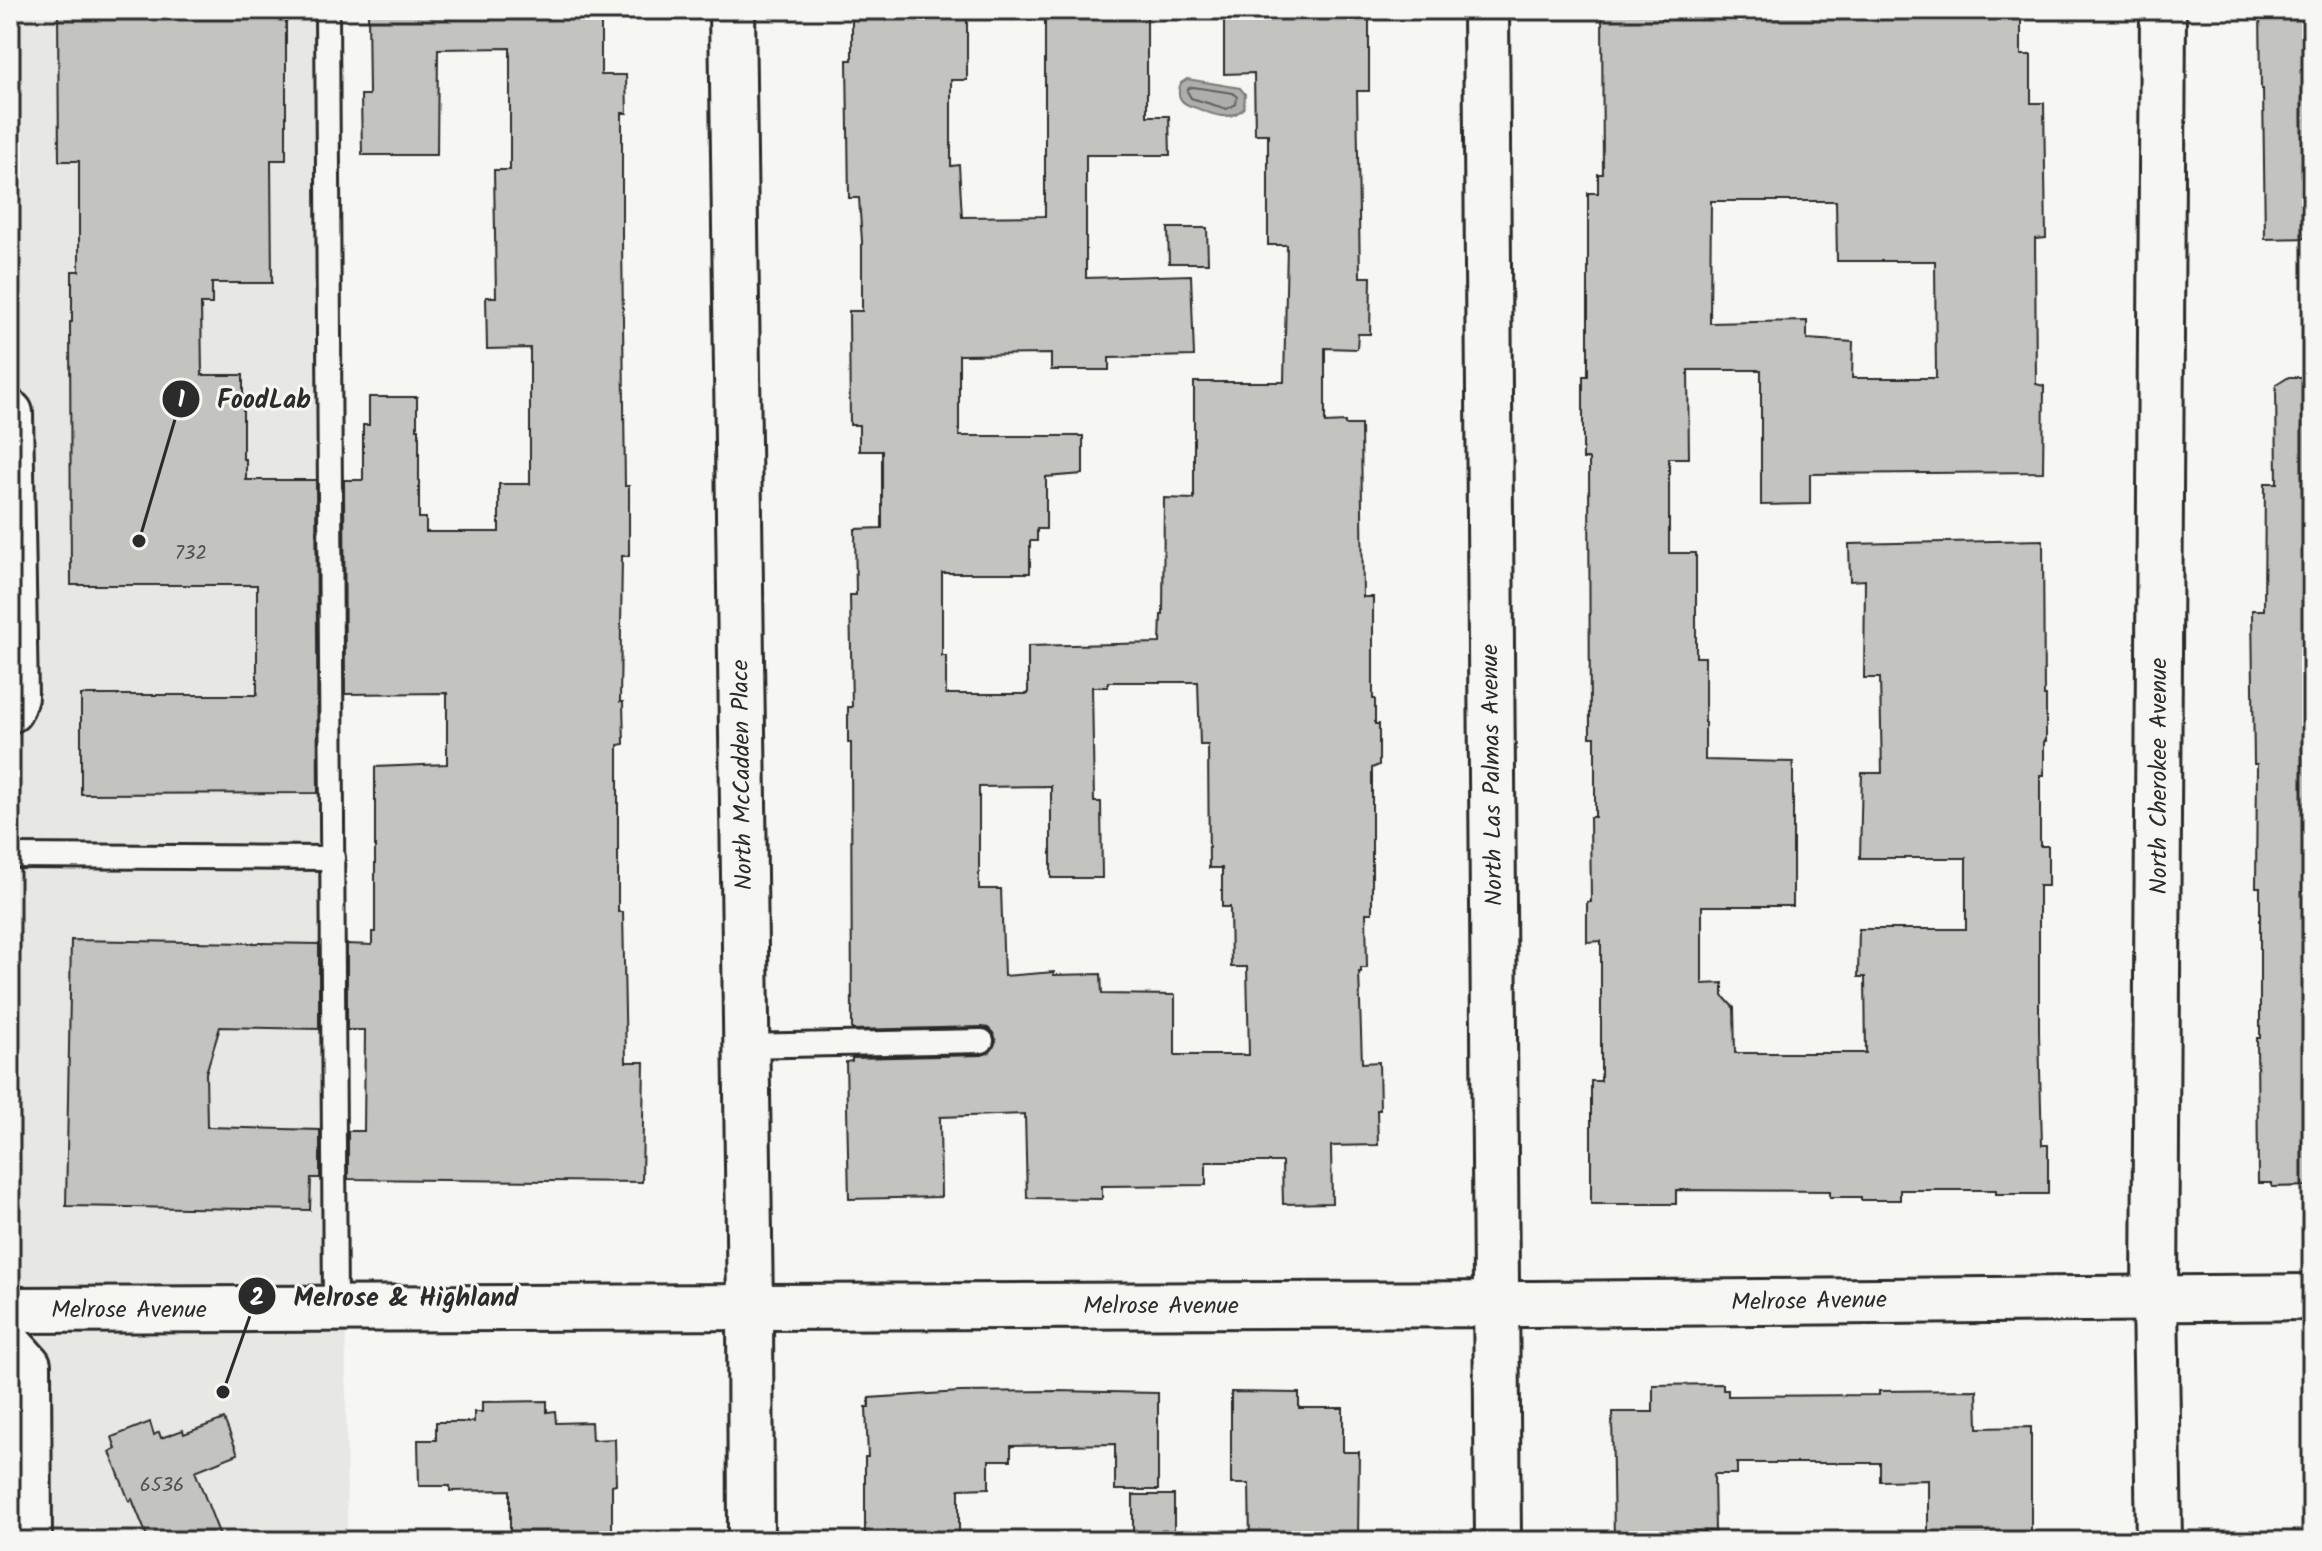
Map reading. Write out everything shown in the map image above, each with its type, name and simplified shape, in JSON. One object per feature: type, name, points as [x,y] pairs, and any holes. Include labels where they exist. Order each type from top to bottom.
[{"type":"street","name":"North McCadden Place","points":[[732,10],[751,1541]]},
{"type":"street","name":"North Las Palmas Avenue","points":[[1486,10],[1498,1541]]},
{"type":"street","name":"North Cherokee Avenue","points":[[2159,1541],[2155,1299],[2163,10]]},
{"type":"street","points":[[10,413],[15,697],[10,710]]},
{"type":"street","name":"Melrose Avenue","points":[[10,1310],[1498,1304],[2312,1297]]},
{"type":"street","points":[[10,1345],[28,1365],[29,1541]]},
{"type":"lane","points":[[327,10],[335,1309]]},
{"type":"lane","points":[[10,856],[333,858]]},
{"type":"lane","points":[[746,1046],[982,1041]]},
{"type":"shaded area","points":[[10,10],[337,10],[347,1541],[10,1541]]},
{"type":"water","points":[[1187,79],[1240,88],[1245,94],[1244,108],[1231,116],[1224,116],[1188,105],[1179,93],[1181,83]]},
{"type":"building","points":[[58,10],[286,10],[286,160],[271,160],[272,283],[212,283],[212,304],[201,304],[202,375],[243,375],[246,480],[316,480],[318,793],[81,794],[81,695],[257,695],[257,585],[71,585],[70,322],[72,271],[79,271],[79,161],[59,161]]},
{"type":"building","points":[[368,10],[601,10],[601,75],[626,75],[627,113],[622,113],[622,238],[625,486],[629,486],[629,556],[622,556],[620,702],[623,702],[624,744],[618,745],[618,912],[623,912],[626,1062],[644,1062],[642,1182],[348,1179],[348,1131],[364,1131],[365,1030],[347,1030],[347,944],[372,945],[372,932],[375,932],[375,767],[447,764],[447,693],[345,694],[344,480],[363,480],[363,425],[369,425],[369,397],[417,397],[419,518],[426,518],[426,532],[499,532],[499,484],[530,484],[530,348],[487,349],[486,297],[496,297],[494,170],[510,170],[510,48],[438,49],[437,155],[362,155],[361,95],[369,95]]},
{"type":"building","points":[[863,10],[967,10],[967,80],[951,80],[951,166],[959,165],[962,217],[1045,216],[1045,10],[1147,10],[1147,116],[1169,116],[1170,155],[1086,155],[1086,278],[1191,275],[1194,356],[1109,358],[1109,370],[1051,370],[1051,354],[959,355],[959,436],[1083,436],[1083,474],[1046,477],[1046,529],[1037,529],[1037,541],[1030,541],[1030,573],[942,573],[942,656],[946,656],[946,694],[1028,694],[1028,646],[1160,643],[1164,498],[1194,499],[1194,382],[1284,382],[1287,245],[1268,245],[1268,134],[1255,134],[1254,73],[1224,74],[1224,10],[1369,10],[1369,91],[1357,91],[1360,277],[1371,277],[1370,334],[1358,334],[1357,349],[1325,348],[1325,423],[1361,425],[1363,597],[1373,597],[1373,699],[1375,724],[1379,724],[1379,765],[1372,768],[1372,913],[1366,913],[1367,968],[1361,968],[1359,972],[1362,1063],[1379,1062],[1380,1110],[1377,1110],[1378,1145],[1331,1146],[1332,1203],[1283,1204],[1282,1162],[1206,1162],[1206,1185],[1102,1186],[1102,1199],[1027,1198],[1025,1114],[940,1117],[941,1197],[849,1199],[846,1062],[852,1061],[852,1058],[982,1055],[990,1052],[996,1041],[988,1028],[982,1027],[852,1030],[851,743],[848,743],[848,707],[852,707],[850,595],[856,595],[855,529],[882,528],[882,451],[859,451],[859,425],[850,425],[849,311],[862,311],[862,241],[859,198],[849,198],[847,60],[852,60],[852,15],[863,15]],"holes":[[[1108,682],[1198,682],[1200,745],[1208,745],[1209,868],[1222,868],[1222,907],[1230,907],[1231,967],[1247,967],[1249,1055],[1175,1055],[1175,995],[1102,994],[1101,974],[1054,975],[1054,972],[1004,976],[1001,889],[979,889],[979,787],[1051,786],[1051,878],[1102,878],[1101,802],[1094,802],[1092,687],[1108,687]]]},
{"type":"building","points":[[1602,10],[1661,10],[1662,19],[1734,14],[1734,10],[2008,10],[2021,14],[2021,55],[2031,55],[2031,103],[2044,103],[2046,238],[2035,239],[2036,384],[2044,386],[2043,472],[1810,474],[1810,504],[1761,505],[1761,370],[1688,370],[1689,458],[1669,458],[1669,553],[1696,553],[1696,657],[1705,657],[1705,760],[1793,762],[1793,906],[1702,906],[1702,984],[1723,983],[1723,996],[1734,1008],[1735,1053],[1866,1053],[1865,977],[1858,977],[1859,929],[1966,929],[1966,858],[1860,858],[1862,773],[1882,773],[1880,678],[1864,678],[1865,580],[1850,581],[1849,544],[2043,540],[2046,741],[2044,775],[2040,775],[2040,846],[2048,846],[2048,886],[2039,886],[2039,1033],[2042,1145],[2048,1145],[2048,1194],[1996,1194],[1996,1190],[1900,1190],[1900,1200],[1861,1200],[1861,1197],[1830,1197],[1830,1191],[1676,1190],[1676,1204],[1591,1204],[1591,1081],[1601,1081],[1601,941],[1587,942],[1587,902],[1591,902],[1590,817],[1595,817],[1595,737],[1590,737],[1589,459],[1583,459],[1583,376],[1588,376],[1588,193],[1598,193],[1598,174],[1603,174]],"holes":[[[1711,201],[1836,201],[1837,261],[1935,261],[1936,378],[1852,378],[1853,342],[1807,339],[1807,321],[1710,323]]]},
{"type":"building","points":[[2260,10],[2312,10],[2312,238],[2265,239]]},
{"type":"building","points":[[1168,228],[1207,228],[1208,263],[1169,263]]},
{"type":"building","points":[[2289,377],[2312,377],[2312,1186],[2272,1187],[2272,1183],[2258,1183],[2260,887],[2256,887],[2257,764],[2254,764],[2252,610],[2264,610],[2265,483],[2277,483],[2276,385]]},
{"type":"building","points":[[71,940],[319,944],[319,1029],[220,1027],[206,1073],[207,1127],[320,1130],[320,1178],[311,1178],[310,1210],[66,1206]]},
{"type":"building","points":[[1723,1384],[1728,1396],[1879,1395],[1879,1391],[1977,1390],[1978,1428],[2031,1427],[2031,1541],[1928,1541],[1928,1480],[1880,1481],[1880,1463],[1737,1463],[1737,1474],[1714,1474],[1715,1531],[1687,1531],[1687,1541],[1614,1541],[1612,1412],[1653,1412],[1653,1385]]},
{"type":"building","points":[[960,1392],[1158,1393],[1158,1490],[1115,1490],[1115,1444],[1011,1446],[1011,1460],[989,1460],[989,1488],[959,1489],[959,1541],[865,1541],[866,1407],[869,1407],[869,1398]]},
{"type":"building","points":[[1231,1392],[1299,1393],[1299,1408],[1343,1408],[1343,1452],[1359,1452],[1358,1541],[1250,1541],[1249,1484],[1231,1484]]},
{"type":"building","points":[[547,1401],[547,1412],[555,1411],[556,1423],[591,1422],[592,1440],[615,1439],[612,1541],[510,1541],[510,1490],[450,1491],[450,1486],[419,1486],[418,1440],[436,1440],[436,1422],[474,1422],[474,1412],[482,1412],[482,1402]]},
{"type":"building","points":[[224,1419],[238,1454],[195,1471],[222,1541],[149,1541],[110,1452],[116,1449],[112,1437],[150,1422],[154,1435],[159,1432],[161,1438],[183,1430],[184,1434]]},
{"type":"building","points":[[1133,1495],[1174,1495],[1174,1535],[1133,1534]]},
{"type":"place","name":"FoodLab","points":[[139,541]]},
{"type":"place","name":"Melrose & Highland","points":[[223,1392]]}]
